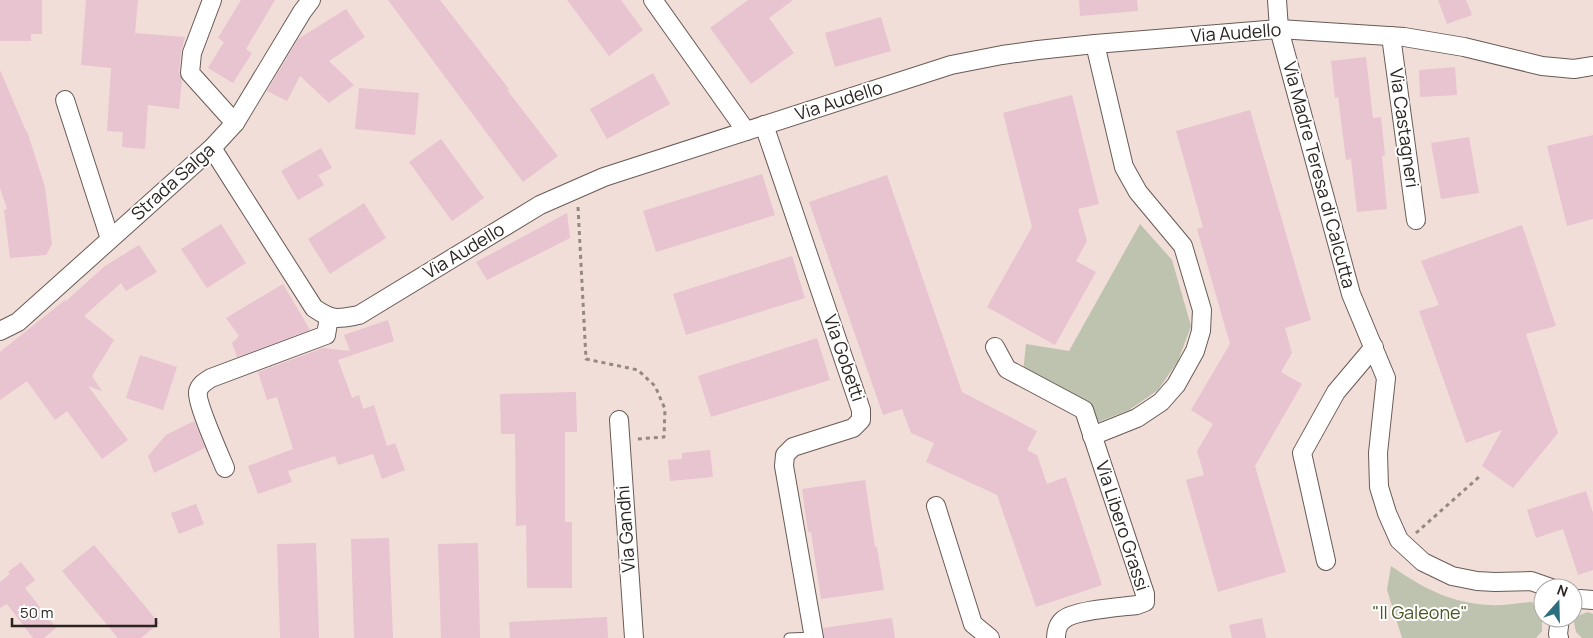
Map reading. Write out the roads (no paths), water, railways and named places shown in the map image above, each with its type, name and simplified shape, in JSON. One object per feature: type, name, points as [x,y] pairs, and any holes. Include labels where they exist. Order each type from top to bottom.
[{"type":"street","points":[[212,0],[192,53],[190,73],[235,123]]},
{"type":"street","name":"Strada Salga","points":[[0,332],[18,322],[212,148],[235,123],[310,0]]},
{"type":"street","points":[[653,0],[746,131]]},
{"type":"street","name":"Via Madre Teresa di Calcutta","points":[[1277,0],[1279,29],[1351,294],[1386,378],[1378,453],[1379,487],[1387,513],[1399,540],[1404,545],[1423,562],[1452,576],[1477,581],[1533,582]]},
{"type":"street","name":"Via Audello","points":[[329,317],[338,319],[359,315],[540,205],[604,177],[951,65],[1002,55],[1095,44],[1279,29],[1391,36],[1464,47],[1542,66],[1574,69],[1593,66]]},
{"type":"street","name":"Via Castagneri","points":[[1391,36],[1416,220]]},
{"type":"street","points":[[1092,436],[1137,418],[1161,402],[1176,385],[1195,352],[1201,331],[1202,310],[1183,246],[1138,192],[1124,167],[1095,44]]},
{"type":"street","points":[[65,100],[110,239]]},
{"type":"street","name":"Via Gobetti","points":[[764,124],[862,410],[861,420],[852,428],[794,447],[785,456],[784,466],[814,638]]},
{"type":"street","points":[[212,148],[314,308],[329,317],[326,335],[211,378],[202,385],[198,392],[200,405],[224,468]]},
{"type":"street","name":"Via Libero Grassi","points":[[995,347],[1006,368],[1084,410],[1145,594],[1145,602],[1137,605],[1074,614],[1062,620],[1056,632],[1056,638]]},
{"type":"street","points":[[1326,561],[1302,453],[1336,392],[1374,347]]},
{"type":"street","name":"Via Gandhi","points":[[619,420],[634,638]]},
{"type":"street","points":[[936,506],[973,624],[990,638]]},
{"type":"lane","points":[[788,638],[814,638]]},
{"type":"park label","name":"\"Il Galeone\"","points":[[1420,613]]}]
